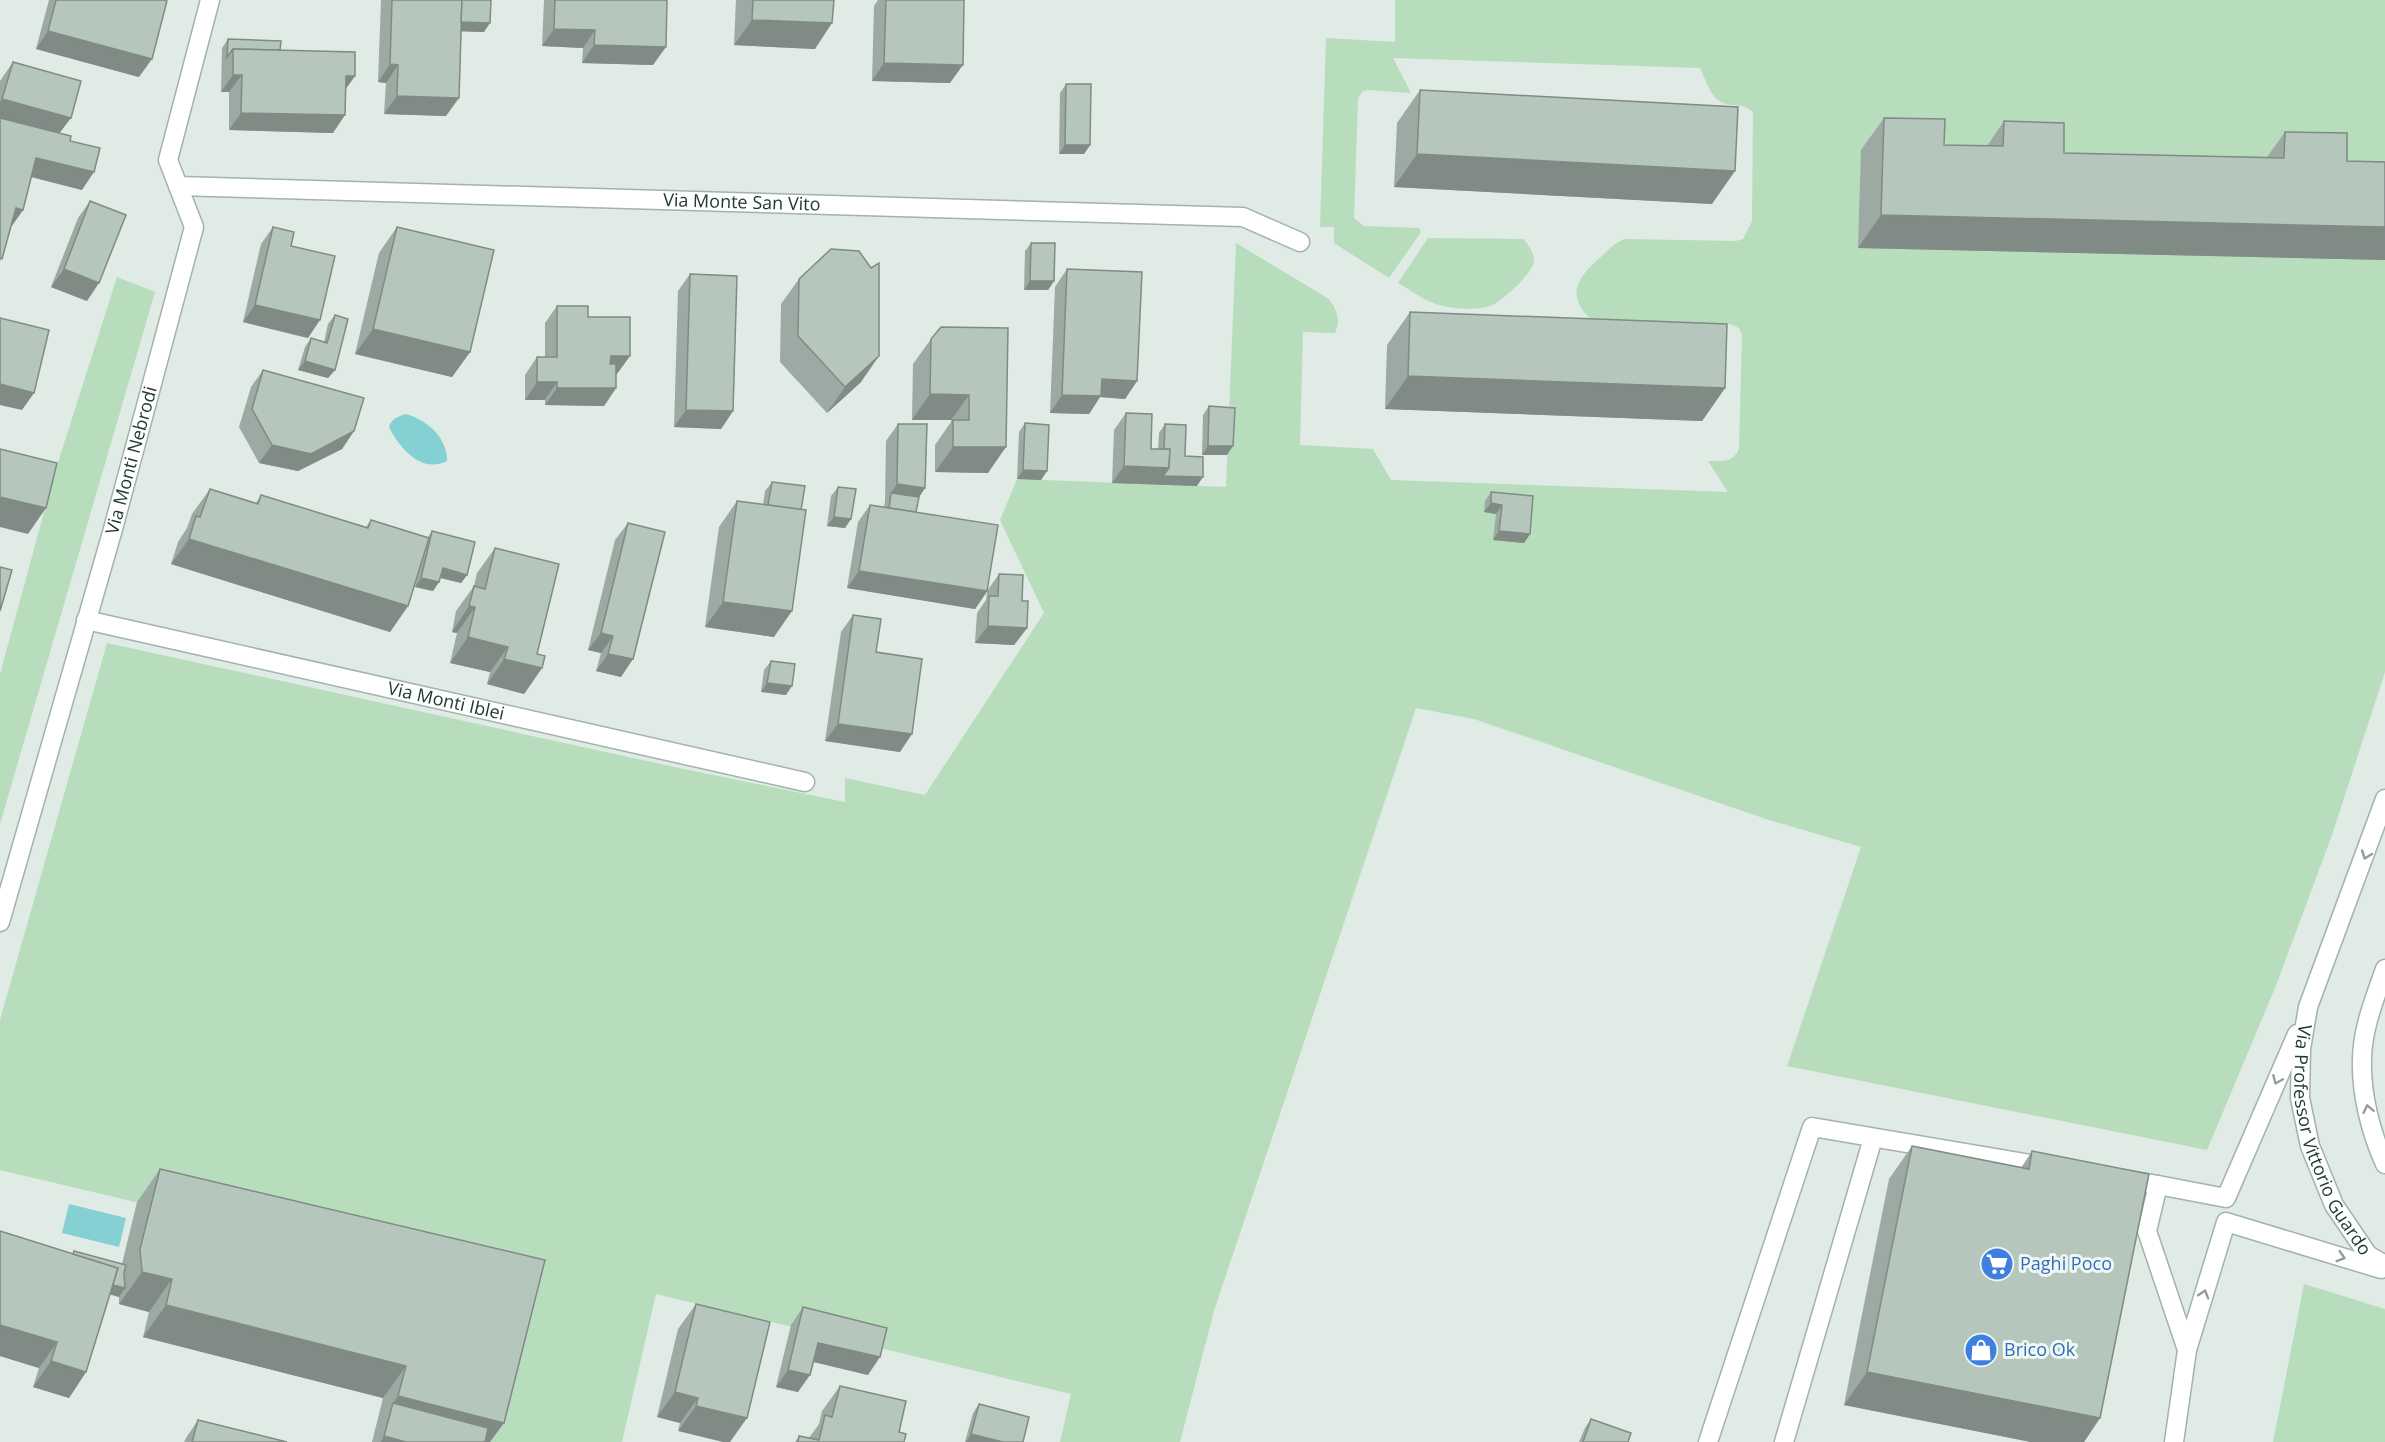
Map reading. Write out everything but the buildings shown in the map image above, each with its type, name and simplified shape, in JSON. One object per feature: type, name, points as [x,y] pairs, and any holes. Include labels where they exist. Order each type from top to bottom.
[{"type":"street","name":"Via Monti Nebrodi","points":[[0,922],[113,530],[194,227],[168,160],[210,0]]},
{"type":"street","name":"Via Monte San Vito","points":[[178,186],[1243,216],[1300,242]]},
{"type":"street","name":"Via Monti Iblei","points":[[86,620],[806,782]]},
{"type":"street","name":"Via Professor Vittorio Guardo","points":[[2385,799],[2369,848],[2308,1007],[2301,1049],[2300,1098],[2310,1146],[2334,1205],[2368,1255],[2385,1265]]},
{"type":"street","name":"Via Professor Vittorio Guardo","points":[[2385,969],[2370,1011],[2362,1059],[2365,1097],[2372,1131],[2385,1164]]},
{"type":"street","points":[[2101,1176],[2226,1198],[2308,1007]]},
{"type":"street","points":[[1708,1442],[1812,1127],[2067,1170]]},
{"type":"street","points":[[1784,1442],[1873,1138]]},
{"type":"street","points":[[2158,1185],[2146,1232],[2187,1350]]},
{"type":"street","points":[[2174,1442],[2187,1350],[2226,1222],[2385,1270]]},
{"type":"green space","points":[[1395,0],[2385,0],[2385,672],[2332,835],[2275,988],[2207,1150],[1787,1066],[1861,847],[1766,819],[1474,719],[1416,708],[1214,1311],[1180,1442],[1060,1442],[1071,1394],[656,1294],[622,1442],[484,1442],[521,1293],[0,1170],[0,1020],[107,643],[845,802],[845,778],[925,795],[1044,613],[1000,520],[1017,479],[1226,487],[1236,243],[1329,299],[1337,315],[1338,323],[1335,333],[1303,332],[1300,445],[1373,449],[1391,480],[1728,492],[1708,461],[1730,459],[1737,454],[1739,449],[1742,335],[1739,328],[1730,324],[1591,319],[1578,302],[1577,294],[1581,278],[1587,270],[1613,246],[1625,239],[1736,241],[1743,239],[1752,221],[1753,112],[1745,107],[1725,104],[1717,99],[1700,68],[1393,58],[1411,93],[1368,90],[1363,91],[1358,98],[1354,218],[1364,226],[1419,228],[1421,232],[1389,278],[1334,243],[1334,227],[1320,227],[1326,38],[1395,42]]},
{"type":"green space","points":[[1428,238],[1524,239],[1532,252],[1533,266],[1509,293],[1490,306],[1467,309],[1443,306],[1425,300],[1398,283]]},
{"type":"green space","points":[[117,277],[155,292],[0,824],[0,674],[55,472]]},
{"type":"green space","points":[[2304,1284],[2385,1309],[2385,1442],[2273,1442]]},
{"type":"water","points":[[406,414],[421,420],[440,437],[444,444],[447,461],[438,464],[421,462],[399,443],[389,427],[393,420]]},
{"type":"water","points":[[69,1204],[126,1218],[119,1247],[62,1233]]},
{"type":"place","name":"Paghi Poco","points":[[1997,1264]]},
{"type":"place","name":"Brico Ok","points":[[1981,1350]]}]
